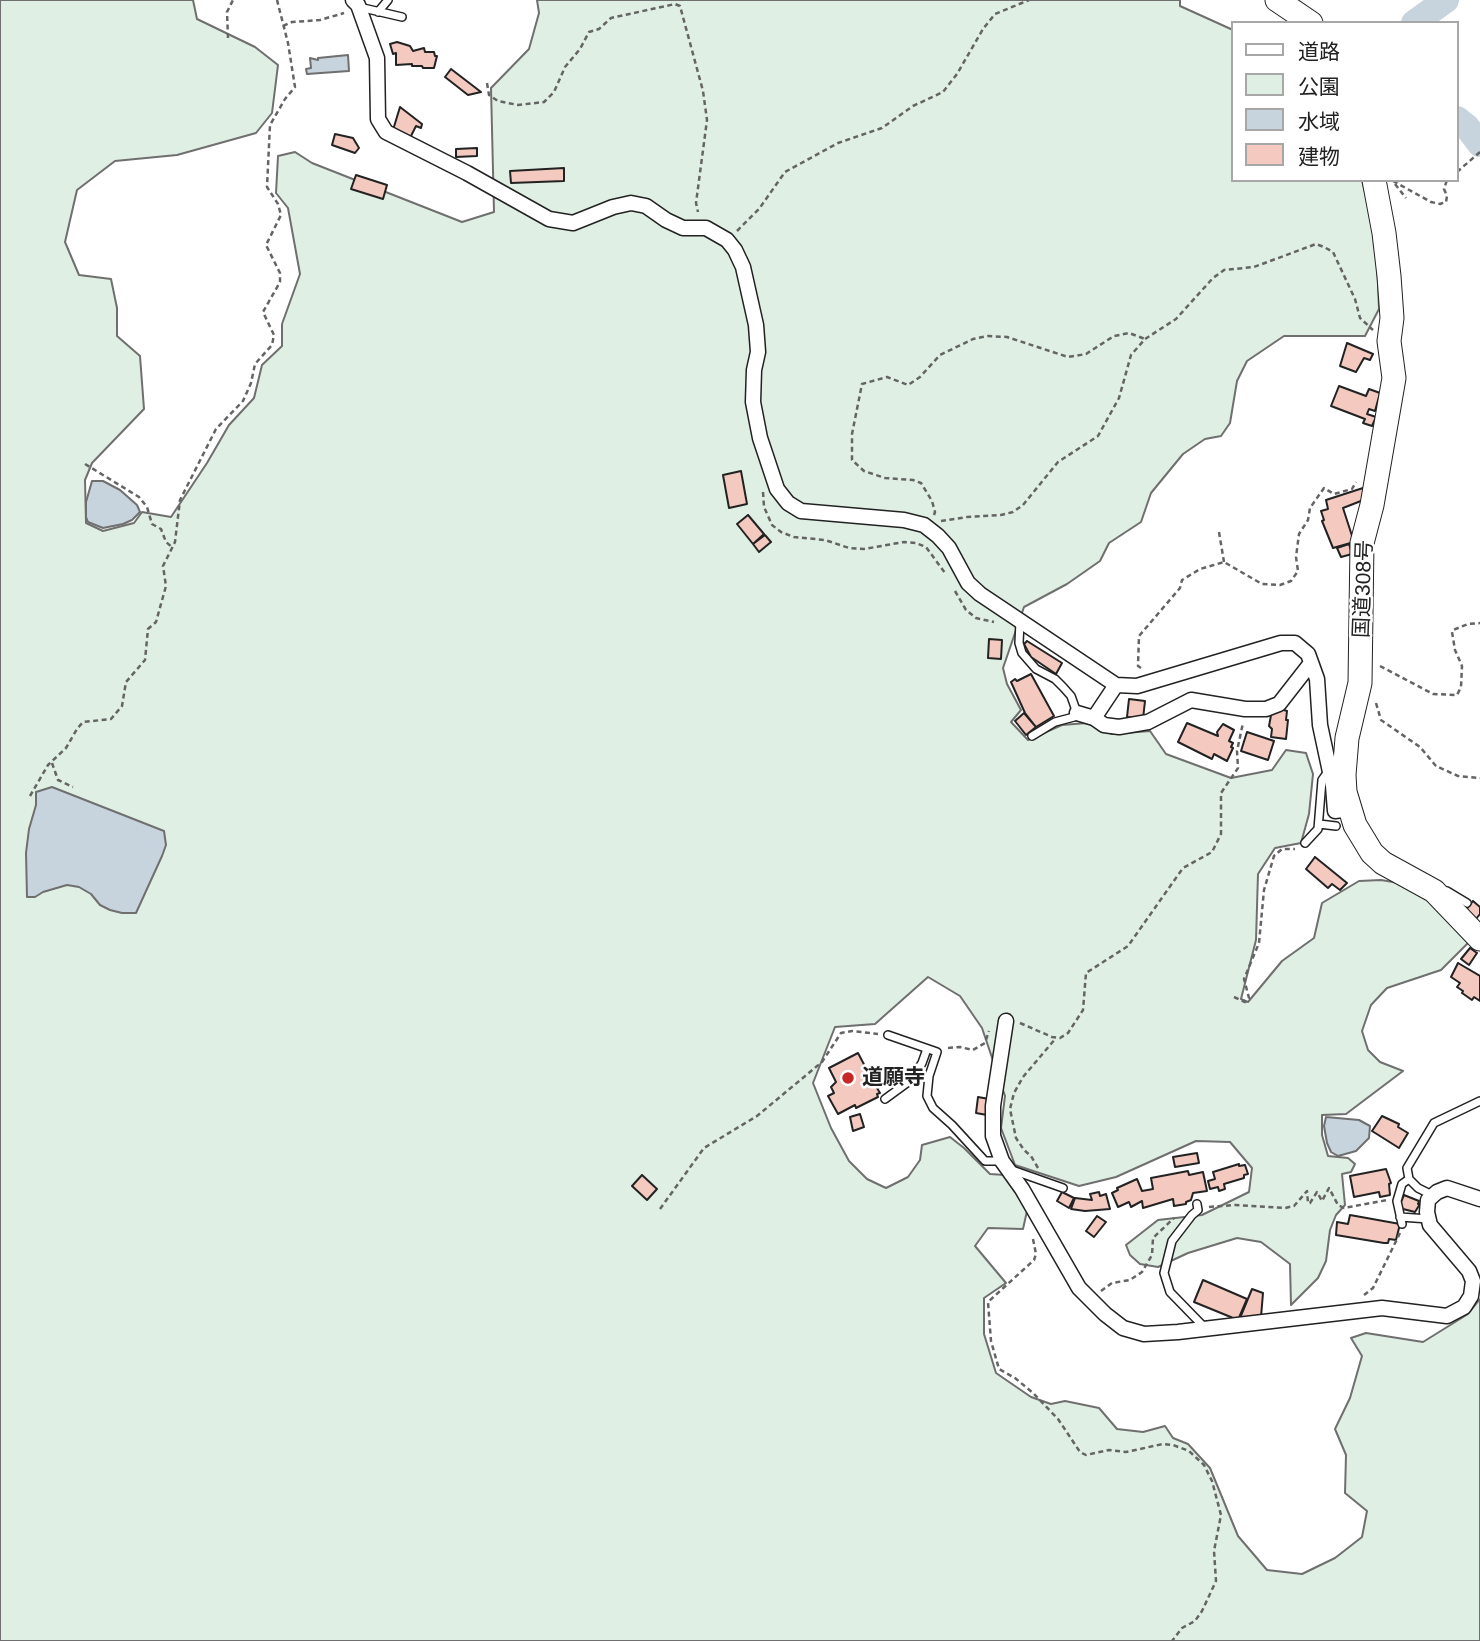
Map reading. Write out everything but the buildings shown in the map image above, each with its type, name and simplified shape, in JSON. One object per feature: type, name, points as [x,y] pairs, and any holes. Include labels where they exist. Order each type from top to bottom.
[{"type":"highway","points":[[1277,0],[1308,21]]},
{"type":"highway","name":"国道308号","points":[[1374,182],[1389,276],[1392,318],[1389,341],[1394,378],[1362,543],[1360,683],[1345,757],[1342,818],[1383,863],[1434,891],[1480,939]]},
{"type":"street","points":[[356,4],[377,58],[377,112],[381,127],[386,132],[549,219],[573,223],[613,206],[631,203],[646,206],[683,228],[706,228],[727,240],[743,267],[756,325],[758,352],[754,370],[753,402],[760,438],[777,489],[788,503],[801,511],[904,520],[930,529],[949,548],[968,583],[1017,620],[1116,685],[1137,686],[1282,643],[1295,643],[1308,654],[1317,679],[1320,725],[1335,811],[1342,818]]},
{"type":"street","points":[[1077,713],[1094,718],[1104,725],[1130,726],[1161,717],[1191,700],[1237,708],[1266,709],[1279,704],[1311,663]]},
{"type":"street","points":[[1094,718],[1116,685]]},
{"type":"street","points":[[1006,1021],[993,1106],[993,1136],[1005,1165],[1079,1288],[1123,1328],[1144,1334],[1382,1308],[1447,1316],[1464,1307],[1471,1296],[1473,1282],[1469,1271],[1430,1225],[1428,1200],[1447,1188],[1480,1199]]},
{"type":"lane","points":[[378,12],[388,0]]},
{"type":"lane","points":[[356,4],[402,17]]},
{"type":"lane","points":[[1017,620],[1022,653],[1036,669],[1055,679],[1063,687],[1071,696],[1077,713],[1074,717],[1055,722],[1032,736]]},
{"type":"lane","points":[[1305,844],[1318,829],[1322,780],[1329,769]]},
{"type":"lane","points":[[1319,824],[1342,818]]},
{"type":"lane","points":[[1422,884],[1432,881],[1467,904]]},
{"type":"lane","points":[[888,1035],[937,1052],[929,1076],[927,1096],[933,1108],[985,1161],[1005,1165],[1063,1188]]},
{"type":"lane","points":[[885,1099],[911,1080],[927,1049]]},
{"type":"lane","points":[[1433,1195],[1418,1188],[1409,1178],[1407,1168],[1434,1124],[1480,1101]]},
{"type":"lane","points":[[1409,1178],[1402,1184],[1397,1199],[1401,1220],[1429,1220]]},
{"type":"lane","points":[[1197,1207],[1172,1241],[1164,1273],[1170,1292],[1206,1328]]},
{"type":"path","points":[[228,38],[227,12],[233,0]]},
{"type":"path","points":[[30,796],[48,765],[66,748],[83,722],[111,719],[122,706],[126,682],[145,660],[148,629],[156,622],[166,586],[163,566],[173,548],[180,500],[216,429],[243,401],[255,364],[272,345],[274,335],[263,312],[280,282],[280,274],[266,245],[281,215],[278,204],[267,187],[270,125],[295,87],[277,0]]},
{"type":"path","points":[[727,240],[759,209],[785,172],[838,143],[882,128],[913,106],[943,92],[995,14],[1029,0]]},
{"type":"path","points":[[283,26],[292,22],[320,20],[351,12],[356,4]]},
{"type":"path","points":[[487,83],[489,95],[498,101],[518,105],[544,102],[555,92],[565,67],[580,49],[589,32],[599,29],[611,18],[675,4],[680,6],[707,120],[696,203],[700,228]]},
{"type":"path","points":[[1459,170],[1480,153]]},
{"type":"path","points":[[1394,182],[1406,198]]},
{"type":"path","points":[[1397,182],[1431,202],[1440,204],[1446,202],[1444,189],[1446,182]]},
{"type":"path","points":[[930,529],[936,523],[947,519],[1001,515],[1013,512],[1023,505],[1059,461],[1098,436],[1119,398],[1131,355],[1145,339],[1176,319],[1213,278],[1224,270],[1254,267],[1316,244],[1333,252],[1356,299],[1360,318],[1389,341]]},
{"type":"path","points":[[930,529],[935,512],[921,483],[885,478],[864,471],[852,460],[852,434],[862,384],[887,377],[908,385],[920,377],[940,355],[973,339],[988,336],[1007,337],[1068,357],[1086,354],[1114,335],[1129,333],[1145,339]]},
{"type":"path","points":[[85,464],[139,496],[147,507],[152,524],[160,528],[166,542],[173,548]]},
{"type":"path","points":[[1144,670],[1138,666],[1139,636],[1180,588],[1182,580],[1200,569],[1224,562],[1262,584],[1280,585],[1291,581],[1298,570],[1296,557],[1299,534],[1308,520],[1310,508],[1324,488],[1334,494],[1352,489],[1359,476],[1368,470],[1378,469]]},
{"type":"path","points":[[763,486],[764,507],[772,525],[781,532],[794,537],[825,540],[849,548],[864,549],[904,542],[916,543],[926,547],[946,574]]},
{"type":"path","points":[[1219,532],[1224,562]]},
{"type":"path","points":[[950,582],[959,599],[976,618],[1003,623],[1017,620]]},
{"type":"path","points":[[1361,646],[1379,666],[1433,694],[1452,696],[1457,695],[1461,687],[1462,666],[1455,650],[1452,632],[1468,624],[1480,623]]},
{"type":"path","points":[[1376,701],[1381,720],[1420,747],[1436,766],[1458,776],[1480,778]]},
{"type":"path","points":[[937,1052],[960,1047],[973,1050],[985,1044],[987,1034],[995,1024],[1006,1021],[1016,1021],[1056,1038],[1068,1033],[1083,1010],[1086,973],[1128,946],[1183,868],[1212,852],[1217,844],[1221,834],[1221,793],[1238,768],[1237,751],[1244,717],[1237,708]]},
{"type":"path","points":[[52,762],[54,775],[58,780],[73,787]]},
{"type":"path","points":[[1234,997],[1245,1002],[1249,998],[1245,974],[1259,943],[1264,890],[1274,856],[1282,849],[1299,849],[1305,844]]},
{"type":"path","points":[[660,1209],[704,1148],[757,1116],[821,1062],[841,1033],[852,1031],[888,1035]]},
{"type":"path","points":[[1049,1184],[1016,1138],[1010,1109],[1014,1093],[1023,1077],[1056,1038]]},
{"type":"path","points":[[1094,1303],[1100,1292],[1112,1283],[1130,1280],[1142,1272],[1152,1255],[1153,1238],[1172,1219],[1197,1207],[1236,1205],[1285,1208],[1294,1206],[1307,1191],[1308,1203],[1317,1192],[1322,1201],[1329,1188],[1338,1205],[1344,1208],[1397,1199]]},
{"type":"path","points":[[1032,1209],[1029,1217],[1037,1254],[988,1302],[991,1341],[999,1369],[1033,1393],[1058,1419],[1080,1452],[1086,1455],[1109,1450],[1126,1452],[1163,1444],[1173,1445],[1189,1451],[1204,1465],[1212,1481],[1221,1515],[1214,1551],[1216,1581],[1195,1621],[1182,1628],[1172,1641]]},
{"type":"path","points":[[1359,1311],[1360,1298],[1373,1288],[1398,1239],[1401,1220]]},
{"type":"green space","points":[[0,0],[193,0],[197,19],[255,47],[278,65],[272,113],[256,133],[177,155],[115,161],[77,190],[65,242],[79,275],[111,279],[117,308],[117,336],[140,356],[144,409],[92,463],[85,480],[86,523],[103,531],[134,523],[142,512],[171,517],[229,425],[254,398],[262,365],[282,346],[282,324],[300,274],[288,208],[276,193],[278,156],[295,152],[312,163],[462,222],[494,212],[491,88],[529,49],[539,13],[537,0],[1180,0],[1180,6],[1232,30],[1232,182],[1362,182],[1376,236],[1379,309],[1365,336],[1284,336],[1247,361],[1237,381],[1230,423],[1221,436],[1205,439],[1183,454],[1151,493],[1141,522],[1109,543],[1100,561],[1067,584],[1024,607],[1003,668],[1007,684],[1021,710],[1011,722],[1028,740],[1062,725],[1087,723],[1112,734],[1150,731],[1166,754],[1231,778],[1272,770],[1286,750],[1306,753],[1313,774],[1309,814],[1301,843],[1275,848],[1258,874],[1256,940],[1241,999],[1248,1002],[1282,961],[1314,938],[1322,903],[1359,881],[1399,883],[1425,897],[1469,942],[1441,970],[1387,988],[1371,1005],[1362,1031],[1368,1050],[1380,1062],[1403,1071],[1346,1114],[1322,1115],[1322,1135],[1328,1156],[1348,1158],[1355,1164],[1351,1172],[1342,1174],[1345,1205],[1336,1215],[1330,1230],[1326,1261],[1318,1278],[1291,1305],[1290,1264],[1261,1242],[1237,1238],[1188,1253],[1158,1267],[1140,1264],[1130,1255],[1126,1245],[1158,1220],[1202,1215],[1249,1192],[1252,1168],[1230,1142],[1196,1141],[1116,1177],[1079,1186],[1015,1165],[1001,1128],[1005,1096],[982,1028],[960,996],[928,977],[875,1024],[835,1027],[813,1083],[831,1128],[849,1161],[867,1179],[886,1188],[908,1177],[920,1160],[922,1145],[950,1137],[990,1174],[1005,1175],[1027,1211],[1023,1229],[988,1228],[975,1246],[1006,1283],[984,1298],[984,1334],[996,1373],[1031,1397],[1051,1404],[1065,1401],[1099,1408],[1117,1429],[1143,1432],[1165,1426],[1173,1438],[1188,1444],[1210,1468],[1238,1536],[1267,1570],[1302,1574],[1335,1558],[1362,1537],[1367,1511],[1345,1493],[1346,1455],[1335,1429],[1350,1398],[1362,1356],[1351,1338],[1366,1333],[1423,1342],[1468,1314],[1480,1299],[1480,1641],[0,1641]]},
{"type":"water","points":[[348,55],[349,71],[307,74],[306,69],[311,68],[310,58],[318,60]]},
{"type":"water","points":[[92,481],[103,481],[120,490],[137,505],[140,512],[123,524],[103,528],[88,522],[86,502]]},
{"type":"water","points":[[52,787],[164,831],[166,845],[136,913],[110,910],[79,887],[67,885],[35,897],[27,897],[26,853],[36,805],[36,792]]},
{"type":"water","points":[[1326,1117],[1359,1120],[1370,1126],[1369,1138],[1356,1151],[1338,1156],[1331,1152],[1327,1143],[1324,1126]]},
{"type":"waterway","points":[[1417,21],[1446,0]]},
{"type":"waterway","points":[[1459,121],[1480,144]]},
{"type":"place","name":"道願寺","points":[[848,1078]]}]
